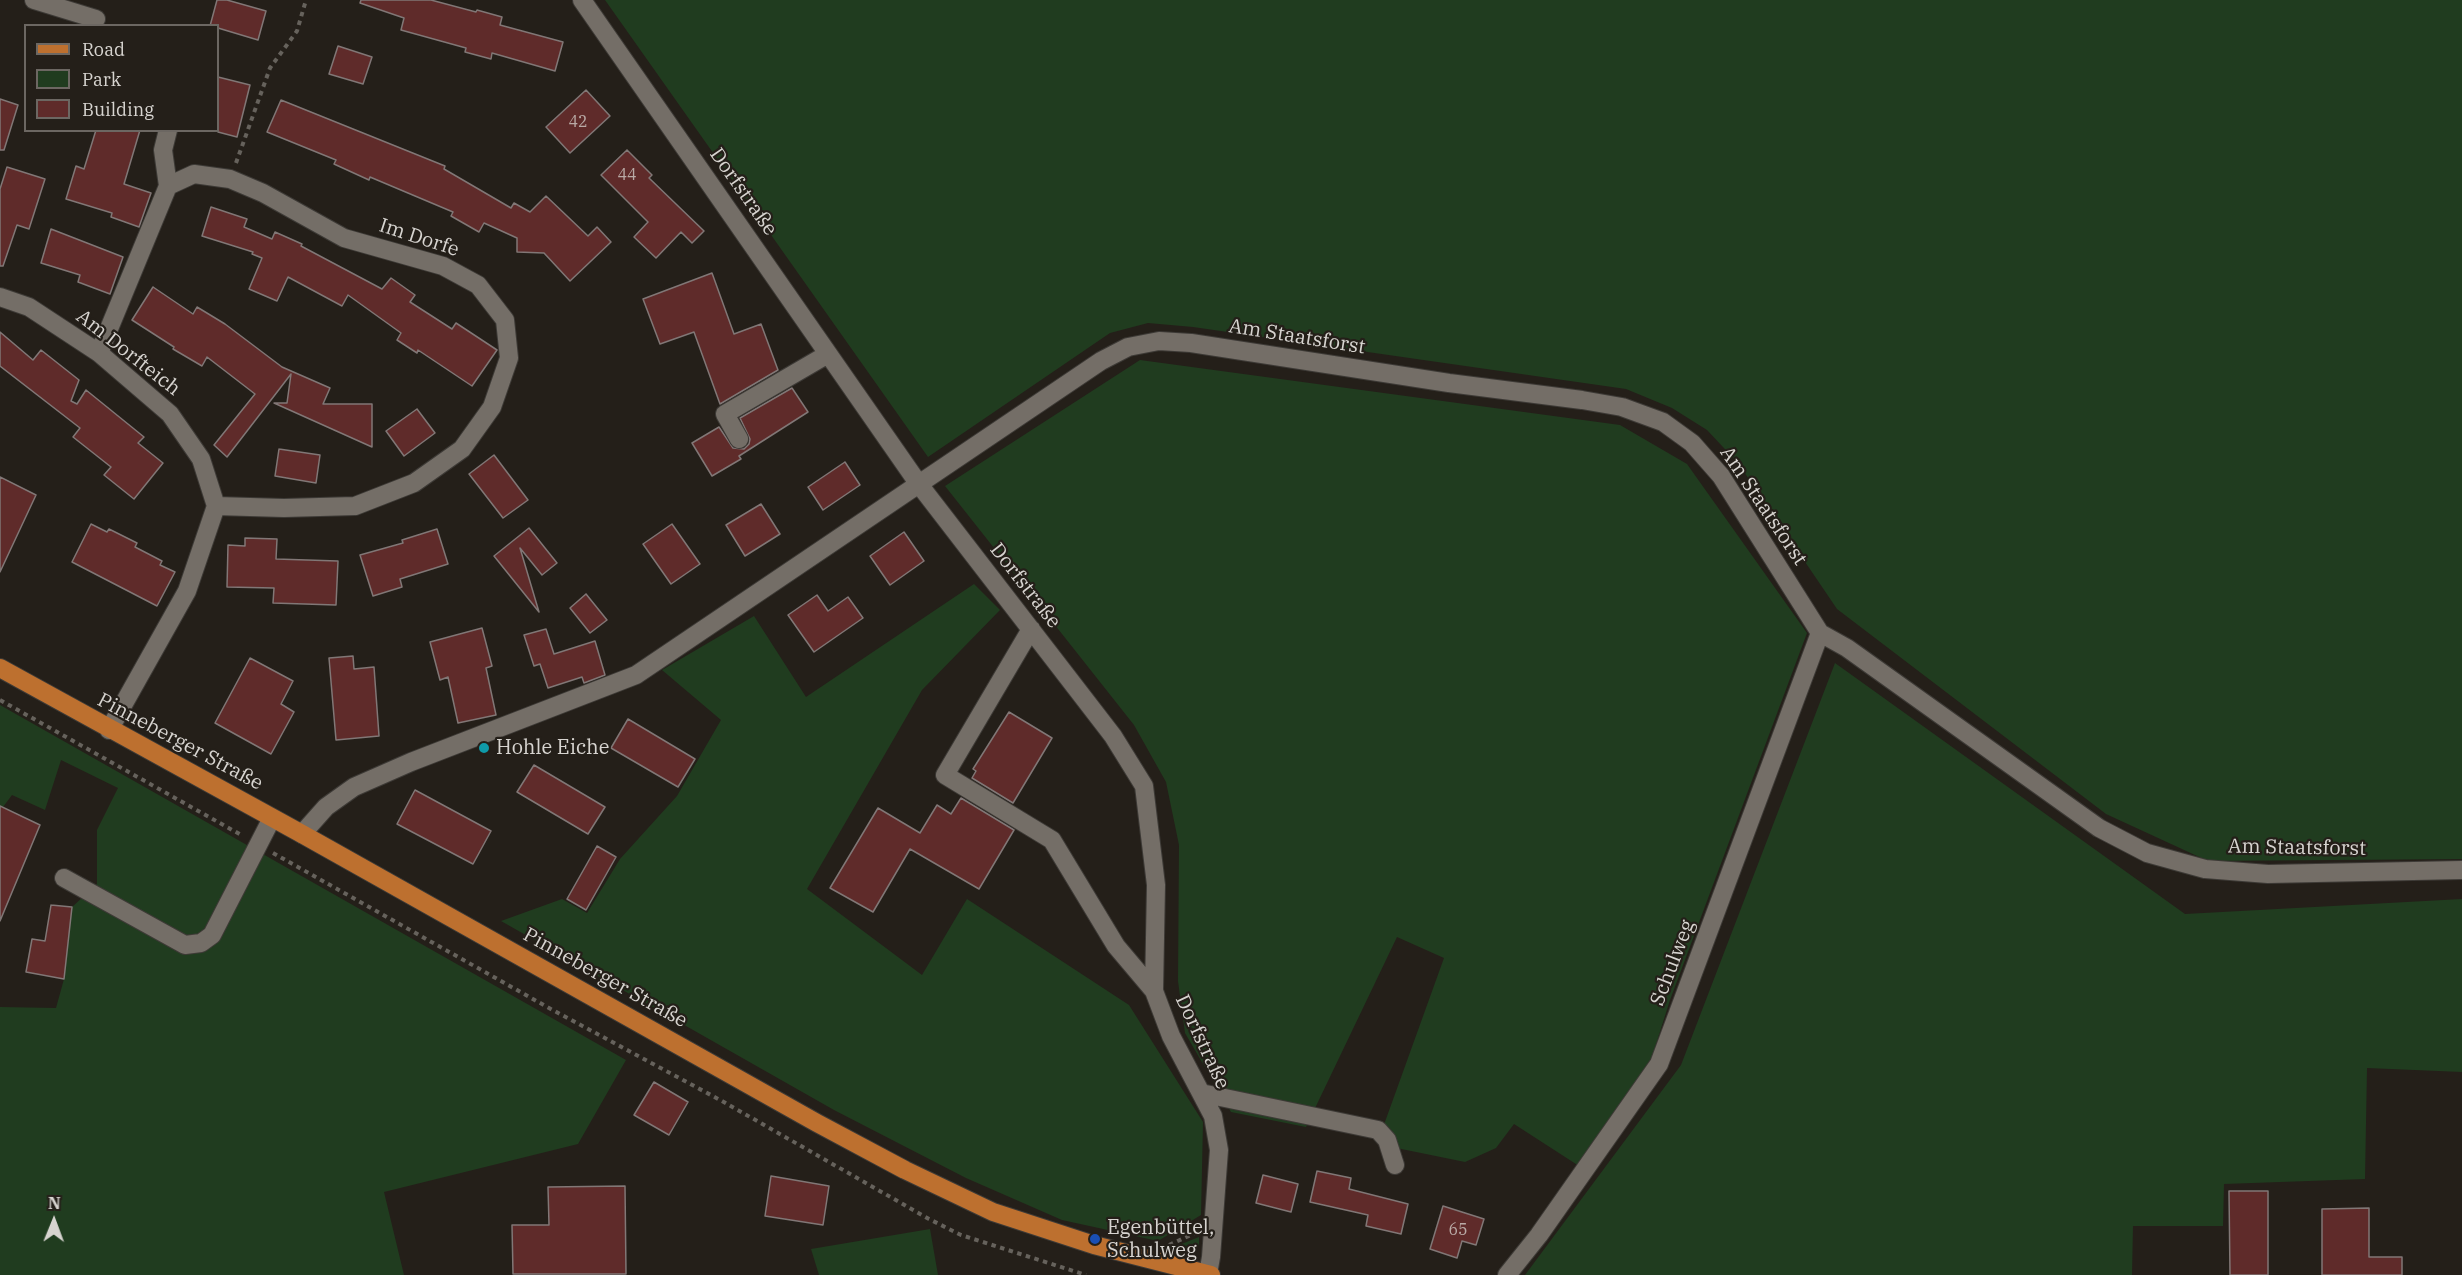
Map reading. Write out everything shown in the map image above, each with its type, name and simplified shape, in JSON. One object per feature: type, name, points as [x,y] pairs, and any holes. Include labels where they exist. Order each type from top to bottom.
[{"type":"main road","name":"Pinneberger Straße","points":[[0,668],[109,730],[302,834],[816,1123],[905,1170],[993,1212],[1094,1245],[1209,1275]]},
{"type":"street","points":[[34,0],[96,19]]},
{"type":"street","name":"Dorfstraße","points":[[582,0],[918,483],[1113,735],[1144,786],[1156,885],[1154,991],[1171,1036],[1213,1116],[1219,1150],[1209,1275]]},
{"type":"street","points":[[99,353],[168,186],[163,150],[168,132]]},
{"type":"street","name":"Im Dorfe","points":[[168,186],[194,174],[230,179],[263,193],[344,238],[443,267],[478,285],[506,320],[509,358],[492,407],[462,449],[414,483],[355,506],[284,508],[216,506]]},
{"type":"street","name":"Am Dorfteich","points":[[0,297],[29,307],[99,353],[170,414],[201,459],[216,506]]},
{"type":"street","name":"Am Staatsforst","points":[[918,483],[1101,361],[1128,347],[1159,342],[1191,343],[1622,407],[1663,422],[1692,444],[1721,476],[1820,633],[1847,648],[2099,828],[2147,853],[2205,869],[2268,874],[2462,870]]},
{"type":"street","points":[[739,440],[725,414],[828,354]]},
{"type":"street","points":[[302,834],[326,807],[354,787],[411,762],[636,675],[918,483]]},
{"type":"street","points":[[109,730],[187,591],[216,506]]},
{"type":"street","points":[[1031,629],[945,775],[1052,840],[1116,946],[1154,991]]},
{"type":"street","name":"Schulweg","points":[[1507,1275],[1539,1235],[1659,1064],[1820,633]]},
{"type":"street","points":[[64,878],[185,945],[201,943],[212,935],[272,818]]},
{"type":"street","points":[[1201,1093],[1378,1130],[1387,1140],[1395,1165]]},
{"type":"path","points":[[230,179],[270,68],[297,31],[306,0]]},
{"type":"path","points":[[0,700],[549,1008],[722,1101],[929,1219],[961,1235],[1086,1275]]},
{"type":"path","points":[[1166,1254],[1169,1245],[1212,1226]]},
{"type":"green space","points":[[605,0],[2462,0],[2462,859],[2208,861],[2106,814],[1837,609],[1738,463],[1707,430],[1672,408],[1626,389],[1193,327],[1148,323],[1110,333],[928,457]]},
{"type":"green space","points":[[1140,360],[1620,425],[1687,464],[1807,633],[1670,1000],[1652,1057],[1579,1166],[1514,1124],[1496,1148],[1465,1162],[1377,1144],[1444,958],[1397,937],[1306,1127],[1231,1112],[1185,1033],[1178,981],[1179,845],[1166,782],[1134,725],[945,486]]},
{"type":"green space","points":[[974,584],[1000,610],[922,690],[807,889],[922,975],[967,899],[1129,1005],[1203,1122],[1201,1215],[1158,1241],[1062,1220],[966,1178],[834,1110],[501,921],[562,899],[587,913],[620,859],[677,796],[721,720],[662,670],[754,616],[806,697]]},
{"type":"green space","points":[[1835,663],[2185,914],[2462,899],[2462,1072],[2367,1068],[2365,1179],[2224,1184],[2223,1226],[2133,1226],[2132,1275],[1525,1275],[1681,1065]]},
{"type":"green space","points":[[0,705],[626,1060],[578,1144],[384,1192],[404,1275],[0,1275],[0,1007],[56,1008],[64,979],[72,907],[97,884],[97,830],[118,788],[61,760],[45,810],[12,795],[3,807],[0,806]]},
{"type":"green space","points":[[930,1229],[938,1275],[819,1275],[811,1249]]},
{"type":"green space","points":[[1199,1237],[1199,1245],[1191,1254],[1181,1257],[1172,1254],[1179,1245]]},
{"type":"building","points":[[217,0],[227,0],[266,11],[258,40],[219,28],[219,24],[211,24]]},
{"type":"building","points":[[361,0],[431,0],[502,17],[500,25],[563,42],[555,71],[492,53],[491,59],[465,52],[466,48],[401,30],[404,18],[360,3]]},
{"type":"building","points":[[338,46],[372,57],[363,84],[329,74]]},
{"type":"building","points":[[219,77],[250,85],[237,137],[218,132]]},
{"type":"building","points":[[586,90],[610,116],[570,153],[546,127]]},
{"type":"building","points":[[0,99],[18,105],[4,150],[0,150]]},
{"type":"building","points":[[281,100],[445,166],[444,169],[511,208],[514,203],[530,212],[546,196],[588,236],[597,227],[611,242],[570,281],[544,253],[517,252],[517,238],[484,223],[479,232],[451,216],[453,212],[370,177],[369,180],[334,164],[336,160],[267,132]]},
{"type":"building","points":[[95,132],[139,132],[124,184],[151,193],[139,227],[111,217],[112,213],[66,199],[76,166],[84,169]]},
{"type":"building","points":[[627,150],[652,175],[649,178],[704,231],[692,243],[681,232],[656,258],[634,237],[648,222],[601,175]]},
{"type":"building","points":[[7,167],[45,179],[29,229],[17,225],[3,266],[0,266],[0,189]]},
{"type":"building","points":[[211,207],[247,219],[244,227],[272,239],[275,232],[302,244],[301,246],[382,289],[391,278],[415,295],[410,302],[452,329],[456,323],[497,350],[472,386],[418,350],[417,353],[397,340],[401,333],[348,295],[342,306],[288,277],[277,301],[249,289],[262,258],[252,254],[253,252],[202,236]]},
{"type":"building","points":[[51,229],[123,257],[110,294],[78,282],[80,275],[41,263]]},
{"type":"building","points":[[712,273],[734,334],[761,324],[778,370],[720,404],[694,332],[660,344],[643,299]]},
{"type":"building","points":[[153,287],[193,314],[197,307],[225,324],[282,367],[330,388],[323,404],[372,404],[372,447],[274,403],[287,403],[291,374],[227,457],[214,445],[255,394],[207,357],[202,366],[132,320]]},
{"type":"building","points":[[0,332],[33,360],[41,350],[79,380],[71,401],[77,404],[86,390],[144,437],[138,443],[163,463],[134,499],[104,475],[111,467],[73,437],[80,428],[0,366]]},
{"type":"building","points":[[792,388],[808,412],[739,456],[741,459],[712,476],[692,443],[719,427],[733,448],[744,449],[750,439],[740,418]]},
{"type":"building","points":[[417,409],[435,433],[404,456],[386,431]]},
{"type":"building","points":[[279,449],[320,455],[316,483],[275,476]]},
{"type":"building","points":[[494,455],[528,500],[503,518],[469,474]]},
{"type":"building","points":[[845,462],[860,485],[823,510],[808,487]]},
{"type":"building","points":[[0,477],[36,495],[0,572]]},
{"type":"building","points":[[761,504],[780,534],[745,556],[726,525]]},
{"type":"building","points":[[91,524],[107,532],[109,529],[137,543],[135,547],[162,561],[160,565],[175,572],[157,606],[72,562]]},
{"type":"building","points":[[672,524],[700,564],[671,584],[643,544]]},
{"type":"building","points":[[529,528],[557,563],[542,575],[520,548],[539,612],[494,556]]},
{"type":"building","points":[[437,529],[448,564],[400,579],[402,587],[373,596],[360,555],[403,543],[402,540]]},
{"type":"building","points":[[904,532],[924,561],[890,585],[870,556]]},
{"type":"building","points":[[245,538],[277,539],[276,559],[338,561],[336,605],[273,603],[274,588],[227,587],[228,545],[245,546]]},
{"type":"building","points":[[586,594],[607,620],[590,633],[570,608]]},
{"type":"building","points":[[817,595],[828,611],[848,597],[863,618],[814,652],[788,615]]},
{"type":"building","points":[[482,628],[492,666],[486,668],[496,715],[458,723],[448,677],[440,680],[430,642]]},
{"type":"building","points":[[546,629],[554,654],[595,641],[605,675],[584,683],[582,677],[548,688],[540,664],[534,666],[524,635]]},
{"type":"building","points":[[353,656],[354,669],[374,667],[379,736],[336,740],[329,658]]},
{"type":"building","points":[[250,658],[293,681],[281,704],[294,712],[271,754],[215,723]]},
{"type":"building","points":[[1009,712],[1052,738],[1013,803],[972,778],[976,771],[973,769]]},
{"type":"building","points":[[628,719],[695,759],[678,787],[611,748]]},
{"type":"building","points":[[534,765],[605,807],[588,834],[517,792]]},
{"type":"building","points":[[415,790],[491,831],[473,864],[397,824]]},
{"type":"building","points":[[961,798],[1014,830],[979,889],[910,849],[873,912],[830,888],[878,808],[920,833],[937,805],[951,814]]},
{"type":"building","points":[[0,806],[40,825],[0,921]]},
{"type":"building","points":[[597,846],[616,857],[586,910],[567,899]]},
{"type":"building","points":[[51,905],[72,907],[64,979],[26,972],[32,939],[45,941]]},
{"type":"building","points":[[654,1082],[688,1102],[669,1135],[634,1115]]},
{"type":"building","points":[[1317,1171],[1351,1178],[1349,1189],[1408,1204],[1401,1234],[1366,1226],[1368,1215],[1310,1202]]},
{"type":"building","points":[[1263,1175],[1298,1184],[1291,1212],[1256,1203]]},
{"type":"building","points":[[771,1176],[829,1186],[823,1225],[765,1216]]},
{"type":"building","points":[[625,1186],[626,1274],[513,1274],[512,1225],[549,1225],[548,1187]]},
{"type":"building","points":[[2229,1191],[2268,1191],[2268,1275],[2230,1275]]},
{"type":"building","points":[[1443,1206],[1484,1219],[1476,1245],[1462,1241],[1457,1258],[1430,1249]]},
{"type":"building","points":[[2369,1208],[2369,1257],[2402,1257],[2402,1275],[2322,1275],[2322,1209]]},
{"type":"place","name":"Hohle Eiche","points":[[484,748]]},
{"type":"place","name":"Egenbüttel, Schulweg","points":[[1095,1239]]}]
